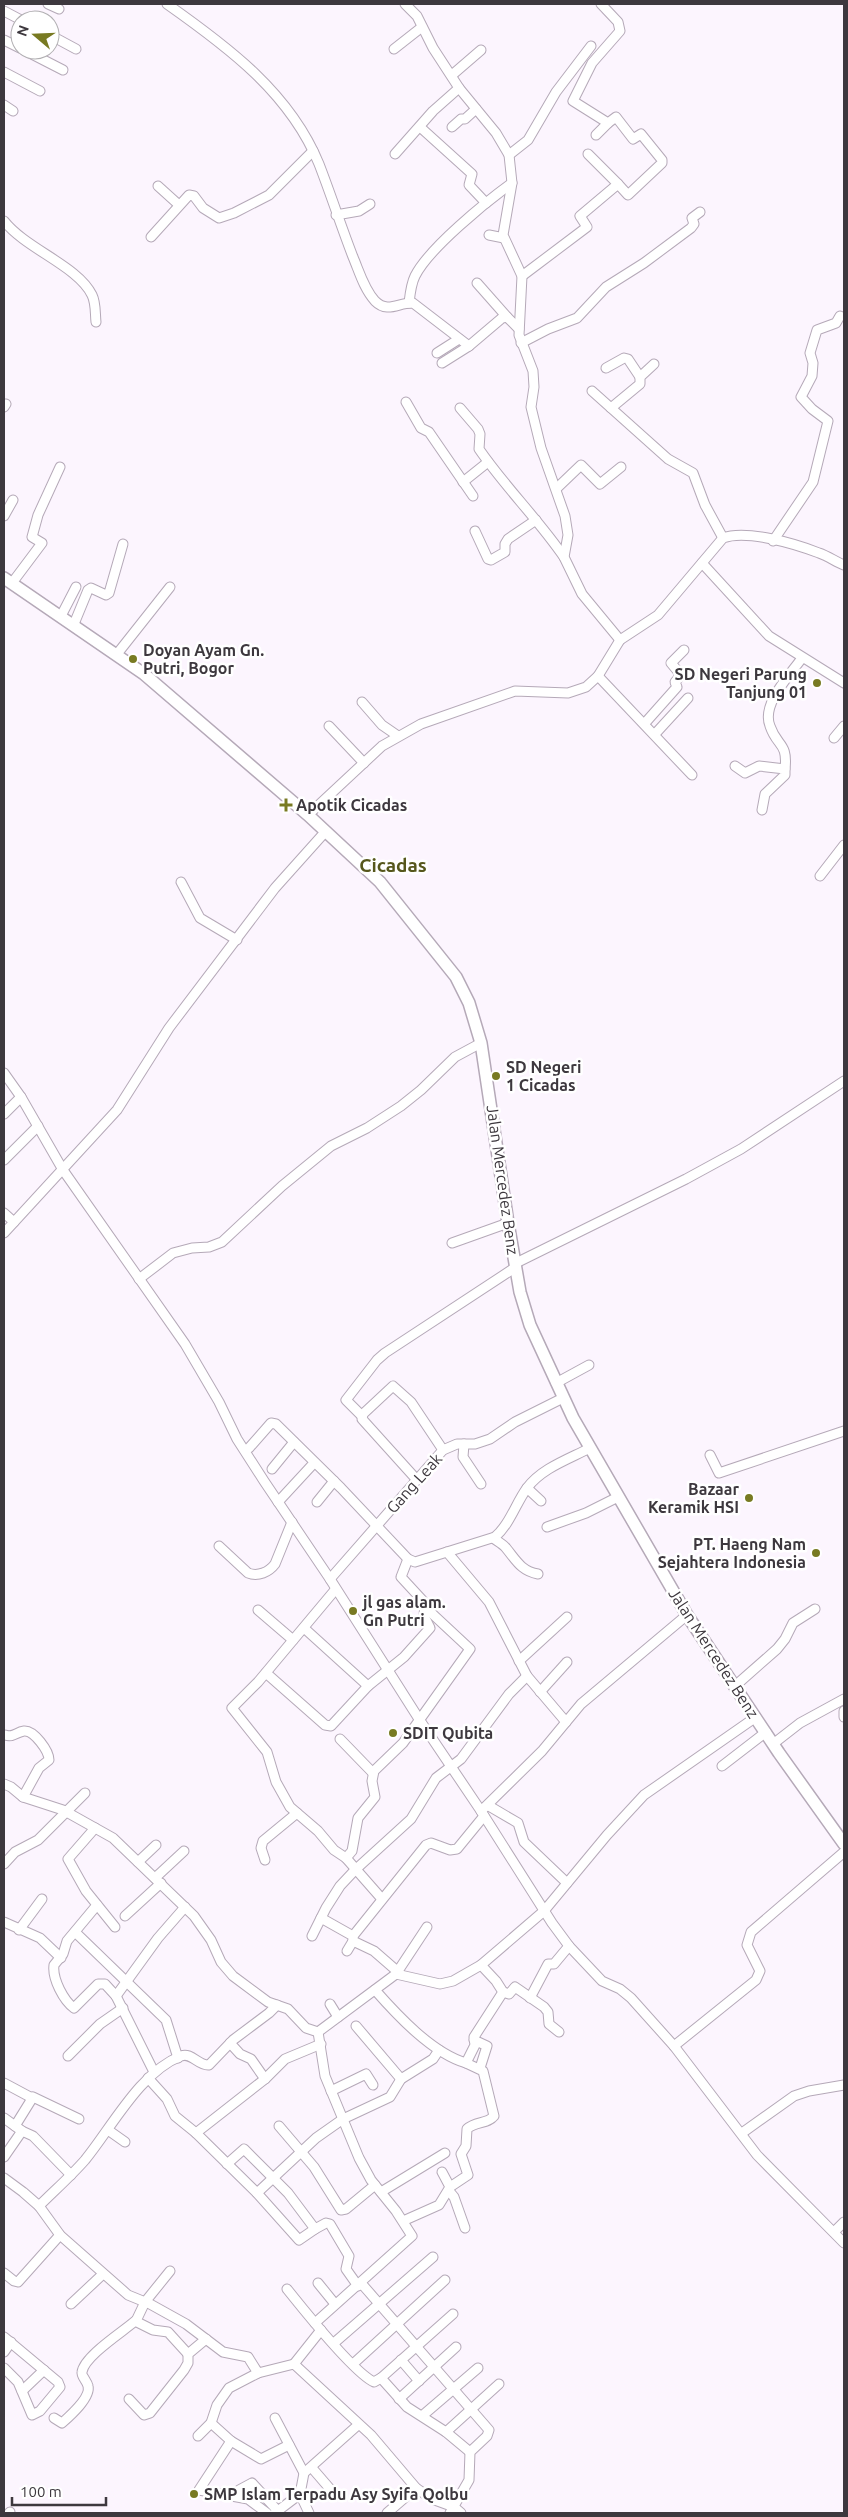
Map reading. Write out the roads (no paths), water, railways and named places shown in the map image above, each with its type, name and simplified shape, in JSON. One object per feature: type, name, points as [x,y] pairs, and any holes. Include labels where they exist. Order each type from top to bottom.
[{"type":"main road","name":"Jalan Mercedez Benz","points":[[8,580],[117,654],[170,694],[308,815],[380,882],[448,966],[469,1003],[481,1043],[508,1222],[527,1318],[556,1383],[590,1448],[687,1615],[773,1744],[842,1837]]},
{"type":"street","points":[[48,4],[58,9]]},
{"type":"street","points":[[167,4],[234,53],[260,78],[287,109],[313,151],[336,215],[372,297],[384,308],[409,303],[415,304],[469,346]]},
{"type":"street","points":[[405,4],[417,16],[422,28],[459,88],[496,133],[509,156],[512,183],[504,238],[522,276],[519,329],[521,343],[534,378],[534,387],[530,401],[532,414],[541,448],[557,488],[567,525],[564,557]]},
{"type":"street","points":[[600,4],[618,22],[620,31],[592,63],[573,102],[608,123]]},
{"type":"street","points":[[394,49],[422,28]]},
{"type":"street","points":[[60,41],[76,49]]},
{"type":"street","points":[[509,156],[528,140],[556,92],[591,46]]},
{"type":"street","points":[[452,76],[481,50]]},
{"type":"street","points":[[44,60],[63,70]]},
{"type":"street","points":[[4,72],[40,91]]},
{"type":"street","points":[[395,154],[433,111],[459,88]]},
{"type":"street","points":[[4,105],[13,110]]},
{"type":"street","points":[[452,127],[461,119],[465,119],[476,108]]},
{"type":"street","points":[[588,154],[630,197],[661,165],[662,160],[641,134],[633,139],[616,117],[596,135]]},
{"type":"street","points":[[420,127],[472,174],[469,185],[486,203]]},
{"type":"street","points":[[151,237],[179,205],[192,195],[212,216],[224,218],[269,195],[313,151]]},
{"type":"street","points":[[409,303],[412,284],[420,269],[452,233],[512,183]]},
{"type":"street","points":[[522,276],[587,227],[580,216],[618,184]]},
{"type":"street","points":[[158,186],[179,205]]},
{"type":"street","points":[[336,215],[359,211],[370,204]]},
{"type":"street","points":[[521,343],[548,329],[577,318],[606,287],[644,263],[694,225],[692,218],[700,212]]},
{"type":"street","points":[[4,221],[19,238],[61,266],[88,288],[95,304],[96,322]]},
{"type":"street","points":[[489,235],[504,238]]},
{"type":"street","points":[[477,283],[519,329]]},
{"type":"street","points":[[773,540],[808,490],[817,472],[828,421],[812,409],[801,397],[812,376],[813,363],[810,353],[817,330],[836,323],[840,316]]},
{"type":"street","points":[[442,363],[469,346],[496,322],[507,317]]},
{"type":"street","points":[[437,353],[459,340]]},
{"type":"street","points":[[606,368],[624,358],[628,359],[640,377],[640,384],[611,408]]},
{"type":"street","points":[[640,377],[654,364]]},
{"type":"street","points":[[592,391],[668,459],[693,473],[705,505],[724,538]]},
{"type":"street","points":[[406,402],[421,428],[428,432],[473,496]]},
{"type":"street","points":[[460,408],[478,429],[480,434],[479,449],[564,557],[582,594],[620,640]]},
{"type":"street","points":[[462,482],[488,462]]},
{"type":"street","points":[[557,488],[581,465],[600,484],[620,467]]},
{"type":"street","points":[[8,580],[42,542],[32,537],[38,515],[60,467]]},
{"type":"street","points":[[4,516],[13,500]]},
{"type":"street","points":[[475,531],[488,559],[491,560],[505,552],[505,544],[508,539],[536,520]]},
{"type":"street","points":[[308,815],[382,746],[421,724],[515,691],[568,693],[583,689],[598,676],[620,640],[658,615],[724,538],[737,534],[773,540],[821,554],[844,566]]},
{"type":"street","points":[[74,624],[83,598],[90,588],[108,594],[123,544]]},
{"type":"street","points":[[702,564],[769,636],[844,683]]},
{"type":"street","points":[[117,654],[170,587]]},
{"type":"street","points":[[61,616],[74,590],[83,598]]},
{"type":"street","points":[[645,723],[677,687],[675,682],[680,675],[671,663],[684,650]]},
{"type":"street","points":[[762,810],[765,794],[784,775],[785,769],[786,752],[769,726],[770,708],[773,699],[802,658]]},
{"type":"street","points":[[598,676],[645,723],[692,775]]},
{"type":"street","points":[[655,734],[688,698]]},
{"type":"street","points":[[362,702],[382,725],[398,736]]},
{"type":"street","points":[[330,726],[364,763]]},
{"type":"street","points":[[834,738],[844,726]]},
{"type":"street","points":[[735,766],[745,773],[759,766],[785,769]]},
{"type":"street","points":[[4,1233],[121,1104],[163,1036],[275,888],[326,832]]},
{"type":"street","points":[[820,876],[844,845]]},
{"type":"street","points":[[182,882],[200,918],[237,940]]},
{"type":"street","points":[[139,1279],[173,1253],[192,1248],[209,1247],[222,1242],[282,1186],[331,1146],[367,1128],[401,1106],[421,1090],[455,1057],[481,1043]]},
{"type":"street","points":[[4,1073],[21,1097],[63,1170],[128,1267],[139,1279],[185,1344],[219,1402],[237,1439],[330,1578],[419,1719],[485,1811],[544,1911],[570,1946],[602,1981],[620,1989],[631,1998],[674,2046],[764,2163],[844,2243]]},
{"type":"street","points":[[417,1480],[346,1400],[377,1360],[516,1265],[741,1149],[844,1081]]},
{"type":"street","points":[[4,1114],[21,1097]]},
{"type":"street","points":[[4,1160],[38,1126]]},
{"type":"street","points":[[4,1213],[14,1222]]},
{"type":"street","points":[[452,1243],[508,1222]]},
{"type":"street","points":[[556,1383],[589,1365]]},
{"type":"street","points":[[362,1416],[393,1386],[412,1402],[443,1450]]},
{"type":"street","name":"Gang Leak","points":[[330,1578],[443,1450],[456,1444],[475,1444],[490,1439],[515,1422],[564,1398]]},
{"type":"street","points":[[249,1448],[273,1422],[334,1481],[408,1559],[416,1562],[476,1541],[493,1538],[503,1528],[527,1488],[547,1470],[590,1448]]},
{"type":"street","points":[[710,1455],[719,1473],[844,1431]]},
{"type":"street","points":[[272,1469],[294,1442]]},
{"type":"street","points":[[464,1444],[463,1457],[481,1484]]},
{"type":"street","points":[[278,1502],[314,1463]]},
{"type":"street","points":[[317,1502],[334,1481]]},
{"type":"street","points":[[527,1488],[541,1500]]},
{"type":"street","points":[[546,1527],[586,1513],[618,1497]]},
{"type":"street","points":[[218,1546],[248,1573],[261,1573],[273,1566],[292,1522]]},
{"type":"street","points":[[493,1538],[507,1548],[512,1558],[523,1569],[538,1574]]},
{"type":"street","points":[[447,1552],[489,1602],[527,1676],[566,1722]]},
{"type":"street","points":[[266,1673],[327,1726],[333,1724],[368,1686],[404,1657],[430,1628],[424,1616],[426,1608],[424,1601],[401,1577],[408,1559]]},
{"type":"street","points":[[336,1590],[266,1673],[232,1709],[264,1748],[278,1787],[290,1807],[318,1831],[334,1850],[346,1858],[382,1899]]},
{"type":"street","points":[[373,1773],[398,1749],[470,1648],[426,1608]]},
{"type":"street","points":[[735,1686],[777,1649],[785,1639],[793,1623],[815,1609]]},
{"type":"street","points":[[258,1610],[293,1640]]},
{"type":"street","points":[[347,1951],[353,1938],[382,1899],[426,1845],[431,1843],[450,1850],[457,1849],[485,1811],[542,1751],[581,1704],[687,1615]]},
{"type":"street","points":[[519,1660],[568,1618]]},
{"type":"street","points":[[304,1628],[368,1686]]},
{"type":"street","points":[[540,1692],[567,1662]]},
{"type":"street","points":[[312,1936],[336,1891],[355,1870],[411,1819],[436,1778],[461,1759],[509,1694],[527,1676]]},
{"type":"street","points":[[773,1744],[800,1723],[844,1701]]},
{"type":"street","points":[[844,1711],[844,1717]]},
{"type":"street","points":[[321,1918],[374,1951],[397,1972],[440,1984],[453,1982],[481,1965],[544,1911],[607,1835],[644,1795],[756,1717]]},
{"type":"street","points":[[5,1735],[13,1736],[22,1731],[30,1733],[49,1754],[49,1760],[39,1768],[23,1797]]},
{"type":"street","points":[[722,1766],[766,1732]]},
{"type":"street","points":[[340,1740],[373,1773],[375,1797],[358,1818],[352,1851],[346,1858]]},
{"type":"street","points":[[4,1784],[23,1797],[46,1803],[68,1812],[114,1838],[185,1907],[206,1932],[224,1967],[244,1986],[277,2005],[288,2009],[302,2024],[318,2032],[325,2076],[362,2165],[412,2234],[410,2239],[335,2304],[318,2326],[294,2364],[258,2373],[229,2388],[218,2405],[211,2423],[198,2436]]},
{"type":"street","points":[[5,1860],[16,1852],[34,1844],[85,1793]]},
{"type":"street","points":[[485,1811],[518,1823],[524,1842],[567,1884]]},
{"type":"street","points":[[265,1860],[261,1848],[263,1841],[297,1813]]},
{"type":"street","points":[[95,1828],[68,1860],[86,1891],[115,1927]]},
{"type":"street","points":[[138,1862],[156,1845]]},
{"type":"street","points":[[125,1916],[184,1851]]},
{"type":"street","points":[[674,2046],[756,1980],[760,1971],[747,1945],[750,1932],[844,1852]]},
{"type":"street","points":[[19,1930],[42,1899]]},
{"type":"street","points":[[97,1905],[67,1941],[61,1958],[54,1966],[59,1987],[73,2008],[77,2007],[102,1982],[116,1996],[123,2008],[151,2075],[167,2099],[172,2113],[186,2127],[196,2133],[258,2193],[299,2240],[314,2229],[326,2223],[330,2224],[349,2256],[346,2269],[380,2304],[397,2326],[490,2431],[470,2452],[468,2480],[455,2511],[416,2488],[384,2448],[294,2364]]},
{"type":"street","points":[[116,1996],[153,1945],[185,1907]]},
{"type":"street","points":[[4,1922],[40,1938],[61,1958]]},
{"type":"street","points":[[318,2032],[397,1972],[427,1927]]},
{"type":"street","points":[[76,1932],[166,2020],[178,2058]]},
{"type":"street","points":[[530,1998],[548,1964],[554,1964],[570,1946]]},
{"type":"street","points":[[481,1965],[496,1981],[503,1992],[509,1994],[514,1987],[548,2010],[549,2024],[559,2032]]},
{"type":"street","points":[[375,1990],[394,2011],[440,2050],[480,2068],[484,2073],[494,2117],[474,2124],[467,2129],[466,2146],[461,2154],[468,2175],[450,2189],[439,2206],[403,2220]]},
{"type":"street","points":[[466,2063],[475,2045],[474,2040],[503,1992]]},
{"type":"street","points":[[330,2004],[338,2017]]},
{"type":"street","points":[[39,2206],[71,2175],[151,2075],[178,2058],[189,2056],[207,2065],[230,2043],[269,2014],[277,2005]]},
{"type":"street","points":[[68,2056],[100,2024],[123,2008]]},
{"type":"street","points":[[356,2026],[401,2079]]},
{"type":"street","points":[[474,2040],[488,2046],[480,2068]]},
{"type":"street","points":[[230,2043],[240,2055],[251,2059],[265,2079]]},
{"type":"street","points":[[196,2133],[265,2079],[285,2060],[321,2044]]},
{"type":"street","points":[[258,2193],[301,2152],[343,2119],[389,2098],[401,2079],[433,2059],[440,2050]]},
{"type":"street","points":[[331,2091],[366,2074],[373,2085]]},
{"type":"street","points":[[4,2083],[79,2119]]},
{"type":"street","points":[[742,2133],[794,2096],[809,2091],[844,2085]]},
{"type":"street","points":[[4,2157],[19,2129],[32,2098]]},
{"type":"street","points":[[4,2118],[36,2138],[71,2175]]},
{"type":"street","points":[[279,2126],[301,2152],[341,2210],[346,2209],[378,2189],[445,2153]]},
{"type":"street","points":[[108,2130],[125,2142]]},
{"type":"street","points":[[227,2164],[244,2149],[273,2177],[308,2218],[314,2229]]},
{"type":"street","points":[[442,2172],[465,2228]]},
{"type":"street","points":[[4,2178],[39,2206],[60,2235],[132,2298],[145,2302],[178,2319],[223,2352],[248,2357],[258,2373]]},
{"type":"street","points":[[834,2232],[844,2222]]},
{"type":"street","points":[[4,2273],[18,2282],[60,2235]]},
{"type":"street","points":[[334,2343],[432,2257]]},
{"type":"street","points":[[54,2418],[62,2423],[88,2394],[87,2383],[82,2372],[95,2353],[136,2321],[145,2302],[170,2271]]},
{"type":"street","points":[[71,2304],[103,2274]]},
{"type":"street","points":[[353,2364],[397,2326],[445,2280]]},
{"type":"street","points":[[318,2283],[335,2304]]},
{"type":"street","points":[[287,2289],[353,2364],[372,2381],[381,2378],[453,2314]]},
{"type":"street","points":[[136,2321],[153,2330],[168,2332],[188,2354]]},
{"type":"street","points":[[129,2399],[144,2415],[150,2413],[159,2405],[165,2392],[185,2368],[188,2354],[206,2338]]},
{"type":"street","points":[[4,2352],[8,2340],[58,2382],[60,2387],[34,2415],[30,2413],[18,2382],[4,2368]]},
{"type":"street","points":[[399,2400],[456,2347]]},
{"type":"street","points":[[401,2360],[419,2381]]},
{"type":"street","points":[[422,2416],[478,2368]]},
{"type":"street","points":[[22,2391],[44,2370]]},
{"type":"street","points":[[381,2378],[407,2407],[446,2432],[470,2452]]},
{"type":"street","points":[[446,2432],[499,2384]]},
{"type":"street","points":[[275,2418],[289,2445],[308,2470],[330,2490]]},
{"type":"street","points":[[211,2423],[231,2441],[261,2459],[289,2445]]},
{"type":"street","points":[[236,2496],[239,2490],[252,2483],[276,2512],[300,2494],[308,2470],[358,2425]]},
{"type":"street","points":[[231,2441],[198,2490],[236,2496],[254,2502],[266,2513]]},
{"type":"street","points":[[387,2513],[416,2488]]},
{"type":"street","points":[[300,2494],[309,2513]]},
{"type":"place","name":"Doyan Ayam Gn. Putri, Bogor","points":[[133,659]]},
{"type":"place","name":"SD Negeri Parung Tanjung 01","points":[[817,683]]},
{"type":"place","name":"Apotik Cicadas","points":[[286,805]]},
{"type":"place","name":"SD Negeri 1 Cicadas","points":[[496,1076]]},
{"type":"place","name":"Bazaar Keramik HSI","points":[[749,1498]]},
{"type":"place","name":"PT. Haeng Nam Sejahtera Indonesia","points":[[816,1553]]},
{"type":"place","name":"jl gas alam. Gn Putri","points":[[353,1611]]},
{"type":"place","name":"SDIT Qubita","points":[[393,1733]]},
{"type":"place","name":"SMP Islam Terpadu Asy Syifa Qolbu","points":[[194,2494]]},
{"type":"district","name":"Cicadas","points":[[393,865]]}]
